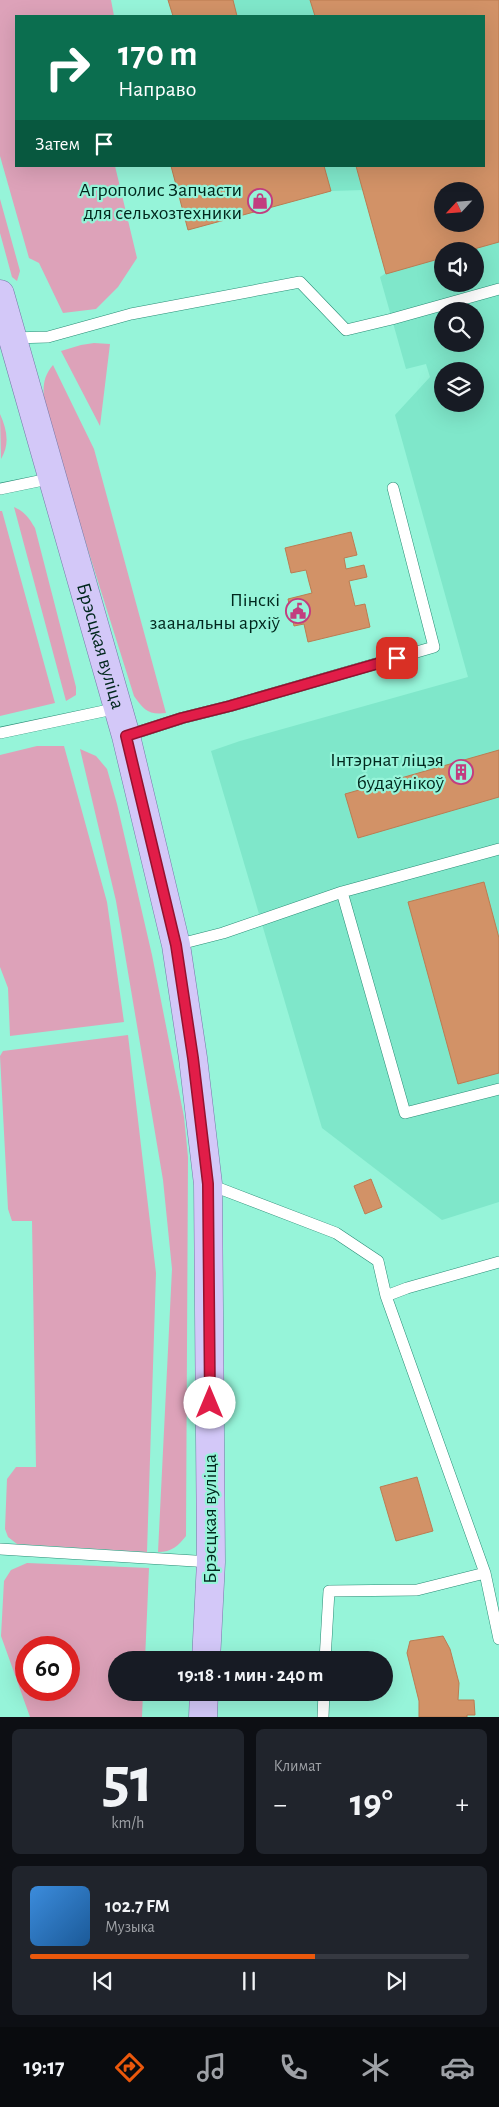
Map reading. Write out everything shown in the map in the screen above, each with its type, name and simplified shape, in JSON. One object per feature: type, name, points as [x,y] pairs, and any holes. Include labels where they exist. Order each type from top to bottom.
[{"type":"main road","name":"Брэсцкая вуліца","points":[[0,294],[126,736],[176,945],[193,1058],[208,1184],[211,1562],[206,1651]]},
{"type":"main road","points":[[203,1717],[204,1701]]},
{"type":"lane","points":[[12,338],[48,337],[131,314],[300,282],[346,330],[499,289]]},
{"type":"lane","points":[[0,490],[53,478]]},
{"type":"lane","points":[[126,736],[182,718],[434,647],[393,488]]},
{"type":"lane","points":[[0,734],[118,708]]},
{"type":"lane","points":[[176,945],[223,932],[342,892],[499,849]]},
{"type":"lane","points":[[342,892],[405,1113],[499,1089]]},
{"type":"lane","points":[[208,1184],[336,1233],[378,1260],[386,1296],[485,1573],[499,1639]]},
{"type":"lane","points":[[386,1296],[499,1262]]},
{"type":"lane","points":[[0,1549],[211,1562]]},
{"type":"lane","points":[[326,1651],[329,1591],[416,1590],[485,1573]]},
{"type":"lane","points":[[323,1717],[324,1701]]},
{"type":"shaded area","points":[[0,0],[111,0],[114,15],[15,15],[15,167],[115,167],[137,258],[118,287],[96,309],[63,313],[39,263],[29,258],[0,156]]},
{"type":"shaded area","points":[[168,0],[499,0],[499,1202],[442,1220],[322,1128],[211,751],[240,741],[468,677],[395,415],[430,377],[426,364],[406,369],[380,277],[386,273],[363,190],[331,191],[188,230],[171,167],[485,167],[485,15],[173,15]]},
{"type":"shaded area","points":[[0,199],[20,271],[17,281],[12,277],[0,233]]},
{"type":"shaded area","points":[[94,343],[110,344],[100,426],[61,351]]},
{"type":"shaded area","points":[[53,365],[94,449],[166,713],[155,713],[147,710],[134,696],[78,518],[44,401],[44,382]]},
{"type":"shaded area","points":[[0,414],[6,437],[6,448],[1,459]]},
{"type":"shaded area","points":[[14,507],[31,521],[35,528],[76,687],[76,695],[66,701]]},
{"type":"shaded area","points":[[0,511],[2,511],[55,703],[0,716]]},
{"type":"shaded area","points":[[37,746],[64,746],[107,902],[124,1022],[10,1036],[8,988],[0,967],[0,755]]},
{"type":"shaded area","points":[[80,749],[96,756],[107,769],[117,804],[152,955],[184,1117],[188,1157],[186,1536],[174,1548],[163,1552],[158,1552],[172,1269],[163,1180],[116,901]]},
{"type":"shaded area","points":[[128,1035],[156,1273],[147,1552],[17,1544],[8,1537],[5,1529],[7,1479],[16,1467],[36,1467],[32,1221],[12,1221],[8,1209],[0,1056],[3,1051]]},
{"type":"shaded area","points":[[27,1563],[149,1568],[145,1651],[108,1651],[108,1701],[143,1701],[142,1717],[30,1717],[24,1701],[80,1701],[80,1636],[15,1636],[15,1675],[1,1636],[4,1581],[11,1570]]},
{"type":"building","points":[[168,0],[233,0],[237,15],[173,15]]},
{"type":"building","points":[[310,0],[499,0],[499,242],[484,246],[484,242],[434,242],[434,260],[386,274],[356,167],[485,167],[485,15],[315,15]]},
{"type":"building","points":[[171,167],[324,167],[331,191],[188,230]]},
{"type":"building","points":[[351,532],[357,555],[344,558],[346,569],[364,565],[367,577],[349,581],[355,606],[365,604],[370,627],[308,642],[304,624],[294,626],[288,599],[312,593],[306,570],[291,573],[285,548]]},
{"type":"building","name":"Інтэрнат ліцэя будаўнікоў","points":[[499,750],[499,797],[358,838],[345,794]]},
{"type":"building","points":[[484,882],[499,938],[499,1073],[458,1084],[408,902]]},
{"type":"building","points":[[371,1179],[382,1207],[365,1214],[354,1186]]},
{"type":"building","points":[[417,1477],[433,1531],[396,1541],[380,1487]]},
{"type":"building","points":[[443,1636],[450,1649],[459,1683],[458,1700],[474,1700],[475,1715],[467,1715],[467,1717],[419,1717],[419,1701],[407,1653],[410,1641]]},
{"type":"place","name":"Агрополис Запчасти для сельхозтехники","points":[[260,201]]},
{"type":"place","name":"Пінскі заанальны архіў","points":[[298,611]]},
{"type":"place","name":"Інтэрнат ліцэя будаўнікоў","points":[[461,772]]},
{"type":"route","points":[[210,1403],[208,1184],[193,1058],[176,945],[126,736],[182,718],[397,658]]}]
